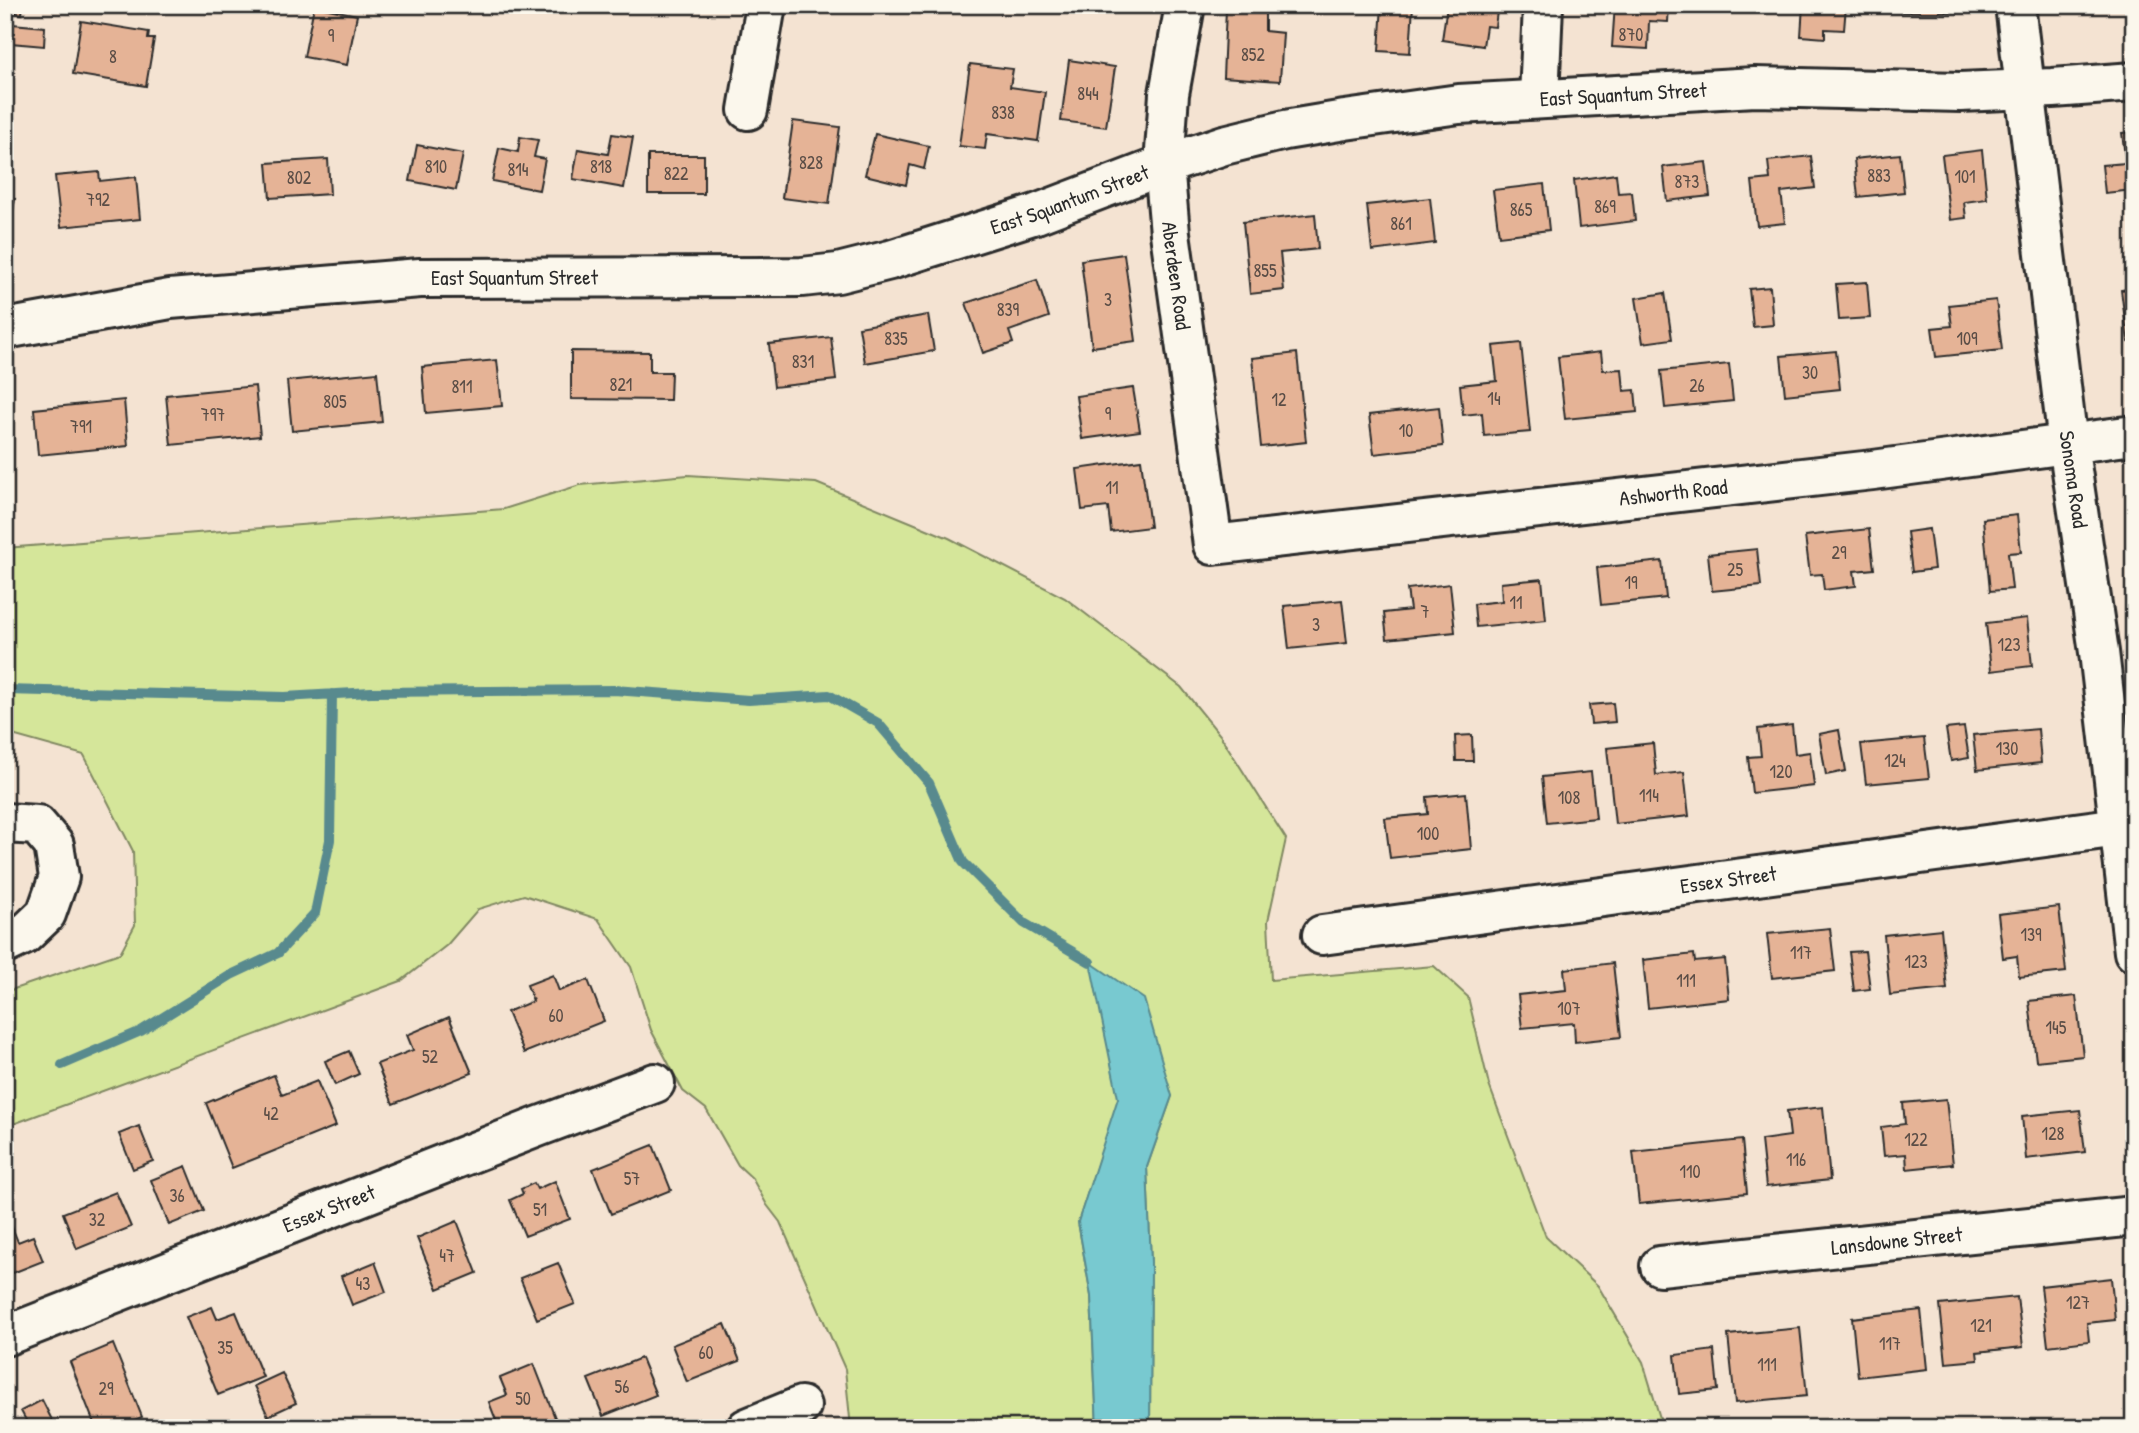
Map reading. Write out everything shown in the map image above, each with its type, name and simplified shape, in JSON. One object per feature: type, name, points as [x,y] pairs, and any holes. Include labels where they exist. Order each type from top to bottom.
[{"type":"street","points":[[748,110],[766,5]]},
{"type":"street","name":"Aberdeen Road","points":[[1185,5],[1169,94],[1164,165],[1170,233],[1213,545]]},
{"type":"street","points":[[1539,99],[1544,5]]},
{"type":"street","name":"Sonoma Road","points":[[2015,5],[2068,444],[2126,826],[2134,951]]},
{"type":"street","name":"East Squantum Street","points":[[5,329],[170,299],[420,278],[803,277],[838,272],[870,266],[1035,214],[1224,145],[1285,130],[1459,104],[1755,87],[1960,92],[2134,82]]},
{"type":"street","name":"Ashworth Road","points":[[1213,545],[1873,470],[2134,435]]},
{"type":"street","points":[[5,823],[37,825],[54,845],[59,877],[47,914],[15,939]]},
{"type":"street","name":"Essex Street","points":[[1322,935],[2126,826]]},
{"type":"street","name":"Essex Street","points":[[5,1336],[655,1083]]},
{"type":"street","name":"Lansdowne Street","points":[[1660,1266],[2134,1216]]},
{"type":"street","points":[[747,1428],[801,1406]]},
{"type":"green space","points":[[688,475],[816,483],[949,538],[1065,598],[1181,687],[1220,735],[1286,839],[1268,921],[1271,980],[1434,966],[1468,997],[1489,1085],[1546,1237],[1598,1286],[1643,1362],[1663,1428],[1150,1428],[1151,1263],[1147,1167],[1172,1096],[1091,963],[1119,1098],[1078,1222],[1091,1296],[1097,1428],[851,1428],[845,1369],[780,1222],[752,1178],[738,1165],[706,1109],[683,1091],[651,1030],[631,967],[598,919],[524,895],[478,909],[447,945],[401,981],[5,1127],[5,992],[120,953],[135,925],[133,851],[84,755],[5,733],[5,548],[504,509],[580,485]]},
{"type":"water","points":[[1090,962],[1144,999],[1172,1096],[1147,1167],[1151,1263],[1150,1428],[1097,1428],[1091,1296],[1078,1222],[1118,1098]]},
{"type":"building","points":[[5,5],[23,5],[22,14],[5,11]]},
{"type":"building","points":[[1128,5],[1155,5],[1155,9]]},
{"type":"building","points":[[1382,5],[1413,5],[1410,53],[1379,51]]},
{"type":"building","points":[[1447,5],[1497,11],[1495,27],[1486,26],[1483,46],[1442,40]]},
{"type":"building","points":[[1615,5],[1669,5],[1668,22],[1649,21],[1648,49],[1612,47]]},
{"type":"building","points":[[1803,5],[1846,5],[1844,30],[1825,29],[1825,38],[1801,36]]},
{"type":"building","points":[[1882,5],[1963,5],[1963,12],[1882,12]]},
{"type":"building","points":[[314,6],[357,15],[347,65],[304,57]]},
{"type":"building","points":[[1226,9],[1265,11],[1265,31],[1283,33],[1280,81],[1223,77]]},
{"type":"building","points":[[81,21],[149,32],[148,39],[154,39],[146,86],[73,74]]},
{"type":"building","points":[[12,24],[45,27],[44,46],[11,43]]},
{"type":"building","points":[[1069,60],[1115,67],[1106,127],[1061,121]]},
{"type":"building","points":[[970,64],[1013,69],[1010,87],[1045,92],[1038,141],[987,134],[985,149],[959,146]]},
{"type":"building","points":[[793,121],[840,127],[829,204],[782,198]]},
{"type":"building","points":[[2134,132],[2134,190],[2105,193],[2102,165],[2126,163],[2122,133]]},
{"type":"building","points":[[612,134],[633,137],[624,188],[573,179],[578,149],[608,154]]},
{"type":"building","points":[[875,134],[929,146],[924,169],[910,165],[906,185],[865,175]]},
{"type":"building","points":[[520,137],[538,140],[534,157],[545,159],[539,190],[492,181],[499,148],[518,152]]},
{"type":"building","points":[[417,145],[463,154],[456,190],[410,181]]},
{"type":"building","points":[[1982,150],[1987,199],[1964,202],[1966,218],[1950,220],[1942,155]]},
{"type":"building","points":[[1900,154],[1904,192],[1858,197],[1854,159]]},
{"type":"building","points":[[648,155],[704,155],[704,194],[648,194]]},
{"type":"building","points":[[1811,156],[1815,188],[1781,192],[1785,223],[1757,226],[1752,181],[1770,179],[1768,161]]},
{"type":"building","points":[[328,159],[330,194],[270,198],[267,163]]},
{"type":"building","points":[[1706,162],[1710,196],[1667,201],[1663,167]]},
{"type":"building","points":[[99,172],[100,181],[136,177],[140,219],[61,227],[55,176]]},
{"type":"building","points":[[1616,174],[1618,193],[1632,192],[1635,221],[1579,228],[1574,180]]},
{"type":"building","points":[[1544,184],[1549,230],[1499,236],[1493,190]]},
{"type":"building","points":[[5,198],[15,199],[5,258]]},
{"type":"building","points":[[1430,198],[1435,243],[1372,251],[1367,205]]},
{"type":"building","points":[[1315,214],[1318,249],[1280,253],[1284,290],[1250,294],[1243,222]]},
{"type":"building","points":[[1124,254],[1136,341],[1092,347],[1081,260]]},
{"type":"building","points":[[1037,280],[1049,317],[1009,331],[1013,343],[983,353],[966,303]]},
{"type":"building","points":[[1867,282],[1870,318],[1839,320],[1836,284]]},
{"type":"building","points":[[1770,287],[1773,325],[1753,327],[1749,289]]},
{"type":"building","points":[[2134,288],[2134,341],[2128,342],[2121,290]]},
{"type":"building","points":[[1665,293],[1672,339],[1643,343],[1636,298]]},
{"type":"building","points":[[1996,300],[2002,350],[1936,357],[1932,328],[1952,326],[1949,305]]},
{"type":"building","points":[[928,315],[934,351],[865,363],[859,327]]},
{"type":"building","points":[[831,337],[836,380],[774,387],[769,344]]},
{"type":"building","points":[[1521,343],[1530,432],[1484,436],[1482,413],[1463,415],[1460,385],[1497,381],[1493,346]]},
{"type":"building","points":[[571,351],[650,352],[650,372],[671,372],[670,400],[571,399]]},
{"type":"building","points":[[1836,351],[1840,389],[1785,395],[1781,356]]},
{"type":"building","points":[[1601,352],[1603,370],[1622,369],[1624,391],[1635,390],[1637,412],[1565,419],[1558,357]]},
{"type":"building","points":[[1297,353],[1306,442],[1261,447],[1252,358]]},
{"type":"building","points":[[497,360],[502,406],[426,413],[422,367]]},
{"type":"building","points":[[1729,364],[1733,401],[1665,408],[1661,371]]},
{"type":"building","points":[[377,372],[382,422],[292,431],[287,381]]},
{"type":"building","points":[[255,386],[260,436],[171,445],[166,395]]},
{"type":"building","points":[[1133,388],[1140,431],[1082,439],[1076,396]]},
{"type":"building","points":[[124,400],[128,446],[38,455],[34,409]]},
{"type":"building","points":[[1439,407],[1443,446],[1374,454],[1369,415]]},
{"type":"building","points":[[1141,460],[1150,527],[1111,532],[1108,507],[1082,510],[1077,469]]},
{"type":"building","points":[[2017,515],[2021,552],[2008,553],[2012,589],[1990,591],[1983,519]]},
{"type":"building","points":[[1869,529],[1874,569],[1854,571],[1856,586],[1824,590],[1822,574],[1810,575],[1805,536]]},
{"type":"building","points":[[1929,529],[1934,569],[1912,572],[1907,532]]},
{"type":"building","points":[[1757,549],[1761,586],[1712,591],[1708,554]]},
{"type":"building","points":[[1662,561],[1666,598],[1601,605],[1597,568]]},
{"type":"building","points":[[1542,579],[1546,620],[1476,627],[1474,604],[1502,601],[1501,583]]},
{"type":"building","points":[[1450,584],[1455,632],[1387,639],[1384,613],[1410,610],[1407,589]]},
{"type":"building","points":[[1342,600],[1347,643],[1289,649],[1284,606]]},
{"type":"building","points":[[2027,618],[2032,666],[1991,671],[1986,623]]},
{"type":"building","points":[[1613,703],[1615,722],[1591,724],[1589,705]]},
{"type":"building","points":[[1792,725],[1795,754],[1810,752],[1814,786],[1752,793],[1748,757],[1761,756],[1758,729]]},
{"type":"building","points":[[1964,727],[1969,758],[1951,761],[1946,729]]},
{"type":"building","points":[[2038,729],[2041,763],[1977,770],[1973,735]]},
{"type":"building","points":[[1839,730],[1846,771],[1826,775],[1819,734]]},
{"type":"building","points":[[1472,735],[1473,761],[1456,761],[1455,736]]},
{"type":"building","points":[[1924,738],[1929,778],[1866,784],[1861,744]]},
{"type":"building","points":[[1653,743],[1656,775],[1684,772],[1689,816],[1615,824],[1607,748]]},
{"type":"building","points":[[1591,772],[1596,818],[1547,823],[1542,777]]},
{"type":"building","points":[[1466,793],[1471,849],[1390,858],[1385,818],[1428,814],[1427,797]]},
{"type":"building","points":[[2059,907],[2066,972],[2019,977],[2017,956],[2003,958],[1998,914]]},
{"type":"building","points":[[1830,928],[1835,971],[1772,978],[1767,934]]},
{"type":"building","points":[[1941,929],[1947,989],[1890,995],[1884,935]]},
{"type":"building","points":[[1865,951],[1870,989],[1854,991],[1849,952]]},
{"type":"building","points":[[1694,954],[1695,962],[1725,959],[1729,999],[1648,1008],[1643,960]]},
{"type":"building","points":[[1613,963],[1621,1037],[1575,1042],[1574,1023],[1522,1028],[1518,995],[1566,990],[1564,969]]},
{"type":"building","points":[[553,975],[559,991],[588,980],[604,1021],[524,1053],[507,1012],[533,1001],[527,985]]},
{"type":"building","points":[[2076,996],[2083,1056],[2036,1061],[2029,1001]]},
{"type":"building","points":[[449,1017],[472,1073],[393,1104],[377,1064],[413,1050],[407,1035]]},
{"type":"building","points":[[349,1051],[359,1074],[335,1085],[325,1061]]},
{"type":"building","points":[[274,1075],[282,1095],[317,1081],[336,1126],[232,1168],[206,1103]]},
{"type":"building","points":[[1946,1099],[1953,1164],[1907,1169],[1906,1154],[1884,1156],[1881,1127],[1905,1124],[1903,1103]]},
{"type":"building","points":[[1823,1107],[1830,1180],[1766,1187],[1761,1140],[1790,1136],[1787,1111]]},
{"type":"building","points":[[2080,1110],[2085,1152],[2026,1159],[2022,1116]]},
{"type":"building","points":[[139,1126],[153,1161],[133,1169],[119,1134]]},
{"type":"building","points":[[1742,1140],[1747,1193],[1639,1204],[1633,1152]]},
{"type":"building","points":[[653,1145],[671,1190],[611,1214],[593,1169]]},
{"type":"building","points":[[186,1166],[204,1211],[169,1225],[151,1180]]},
{"type":"building","points":[[555,1181],[570,1219],[525,1236],[510,1200],[523,1194],[521,1189],[534,1183],[537,1189]]},
{"type":"building","points":[[116,1192],[131,1227],[77,1249],[63,1213]]},
{"type":"building","points":[[457,1221],[477,1273],[438,1289],[417,1238]]},
{"type":"building","points":[[10,1222],[18,1242],[33,1236],[43,1261],[5,1276],[5,1224]]},
{"type":"building","points":[[375,1262],[386,1292],[352,1305],[341,1276]]},
{"type":"building","points":[[558,1263],[575,1304],[537,1319],[520,1278]]},
{"type":"building","points":[[2111,1278],[2115,1320],[2087,1323],[2089,1341],[2048,1346],[2041,1286]]},
{"type":"building","points":[[2017,1297],[2023,1347],[1977,1352],[1978,1360],[1946,1363],[1940,1305]]},
{"type":"building","points":[[212,1307],[217,1319],[236,1312],[263,1377],[218,1395],[186,1317]]},
{"type":"building","points":[[1921,1310],[1927,1369],[1858,1377],[1852,1318]]},
{"type":"building","points":[[725,1324],[740,1361],[687,1382],[672,1345]]},
{"type":"building","points":[[1800,1328],[1807,1396],[1735,1403],[1728,1335]]},
{"type":"building","points":[[113,1344],[142,1417],[114,1428],[96,1428],[70,1362]]},
{"type":"building","points":[[1714,1350],[1718,1390],[1679,1394],[1675,1355]]},
{"type":"building","points":[[641,1358],[656,1395],[603,1416],[588,1379]]},
{"type":"building","points":[[534,1364],[559,1428],[499,1428],[489,1402],[507,1395],[500,1378]]},
{"type":"building","points":[[282,1373],[296,1403],[268,1416],[254,1386]]},
{"type":"building","points":[[42,1400],[56,1428],[30,1428],[21,1411]]},
{"type":"waterway","points":[[5,690],[285,697],[371,692],[614,690],[749,700],[829,695],[878,723],[929,783],[963,862],[1024,923],[1090,962]]},
{"type":"waterway","points":[[62,1065],[141,1031],[231,975],[278,953],[315,913],[330,840],[332,694]]}]
